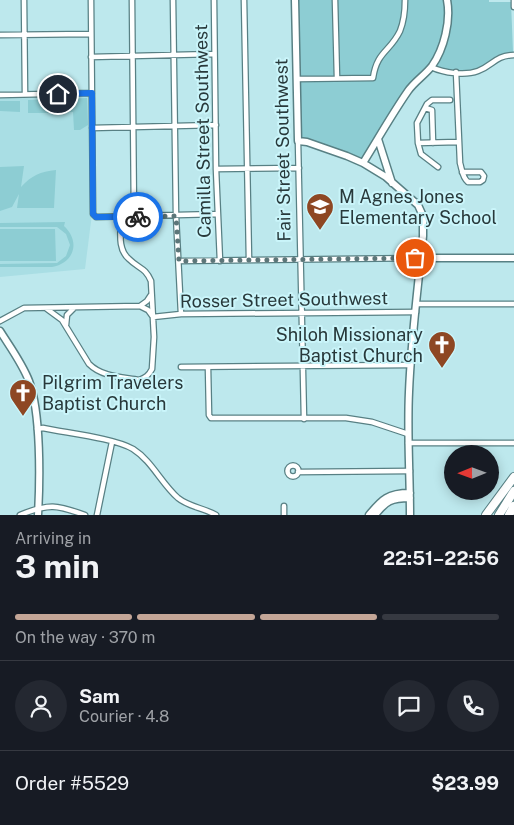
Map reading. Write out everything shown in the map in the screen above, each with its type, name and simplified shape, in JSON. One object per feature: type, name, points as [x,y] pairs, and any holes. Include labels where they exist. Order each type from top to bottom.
[{"type":"highway","points":[[486,515],[514,477]]},
{"type":"highway","points":[[499,515],[514,491]]},
{"type":"highway","points":[[509,515],[514,506]]},
{"type":"street","points":[[24,0],[25,94]]},
{"type":"street","points":[[91,0],[93,214],[96,217],[218,214]]},
{"type":"street","points":[[132,0],[134,217]]},
{"type":"street","points":[[173,0],[176,216],[181,314]]},
{"type":"street","name":"Camilla Street Southwest","points":[[214,0],[216,169],[220,261]]},
{"type":"street","points":[[244,0],[249,260]]},
{"type":"street","name":"Fair Street Southwest","points":[[295,0],[304,418]]},
{"type":"street","points":[[336,0],[337,78]]},
{"type":"street","points":[[297,79],[373,78],[377,60],[395,38],[402,25],[405,0]]},
{"type":"street","points":[[363,163],[409,89],[431,67],[438,55],[445,37],[447,0]]},
{"type":"street","points":[[514,0],[514,7]]},
{"type":"street","points":[[0,35],[91,34]]},
{"type":"street","points":[[91,57],[214,54]]},
{"type":"street","points":[[431,67],[442,72],[477,72],[496,58],[514,55]]},
{"type":"street","points":[[456,72],[458,142],[462,172],[468,182],[480,182],[483,180],[484,176],[481,172],[462,172]]},
{"type":"street","points":[[0,95],[92,93]]},
{"type":"street","points":[[438,167],[421,154],[418,144],[417,123],[432,100],[450,100]]},
{"type":"street","points":[[425,108],[432,110],[433,143]]},
{"type":"street","points":[[92,128],[216,125]]},
{"type":"street","points":[[378,139],[392,183]]},
{"type":"street","points":[[298,141],[307,142],[363,163],[414,200],[421,210],[424,222],[411,365],[408,434],[410,515]]},
{"type":"street","points":[[418,144],[458,142]]},
{"type":"street","points":[[216,169],[299,168]]},
{"type":"street","points":[[46,308],[58,316],[66,325],[89,364],[95,370],[139,380],[147,376],[152,368],[153,317],[151,281],[148,273],[128,259],[123,251],[121,243],[121,217]]},
{"type":"street","points":[[179,261],[514,258]]},
{"type":"street","points":[[140,306],[147,302],[152,294]]},
{"type":"street","points":[[417,304],[514,304]]},
{"type":"street","points":[[0,321],[21,309],[75,307],[140,306],[148,310],[153,317]]},
{"type":"street","points":[[66,325],[68,315],[75,307]]},
{"type":"street","name":"Rosser Street Southwest","points":[[153,317],[181,314],[416,312]]},
{"type":"street","points":[[0,330],[22,366],[34,400],[37,429],[38,515]]},
{"type":"street","points":[[181,367],[411,365]]},
{"type":"street","points":[[208,366],[209,416],[211,418],[359,420],[408,434]]},
{"type":"street","points":[[37,429],[127,446],[148,462],[168,489],[183,502],[216,515]]},
{"type":"street","points":[[97,515],[112,442]]},
{"type":"street","points":[[408,443],[514,443]]},
{"type":"street","points":[[298,472],[410,471]]},
{"type":"street","points":[[369,515],[380,501],[387,497],[394,494],[410,495]]},
{"type":"street","points":[[377,515],[384,504],[396,498],[410,495]]},
{"type":"street","points":[[284,506],[284,515]]},
{"type":"street","points":[[20,515],[39,508],[59,507],[85,515]]},
{"type":"shaded area","points":[[298,0],[489,0],[489,2],[511,2],[513,52],[496,56],[477,70],[429,70],[406,98],[365,162],[301,138]]},
{"type":"shaded area","points":[[92,93],[92,214],[85,269],[0,277],[0,95]]},
{"type":"shaded area","points":[[87,98],[88,125],[80,130],[74,130],[73,112],[28,113],[28,100]]},
{"type":"shaded area","points":[[0,101],[20,101],[20,112],[0,111]]},
{"type":"shaded area","points":[[24,166],[21,187],[37,175],[56,170],[54,208],[17,208],[19,194],[12,207],[0,211],[0,167]]},
{"type":"shaded area","points":[[65,222],[64,226],[69,232],[73,245],[73,251],[66,261],[52,267],[0,267],[0,264],[57,263],[66,256],[70,245],[66,234],[57,227],[0,227],[0,223]]},
{"type":"shaded area","points":[[0,229],[55,229],[56,261],[0,261]]},
{"type":"way so far","points":[[138,217],[176,216],[179,261],[415,258]]},
{"type":"place","name":"M Agnes Jones Elementary School","points":[[320,231]]},
{"type":"place","name":"Shiloh Missionary Baptist Church","points":[[442,369]]},
{"type":"place","name":"Pilgrim Travelers Baptist Church","points":[[23,417]]},
{"type":"route","points":[[58,94],[92,93],[94,216],[138,217]]}]
